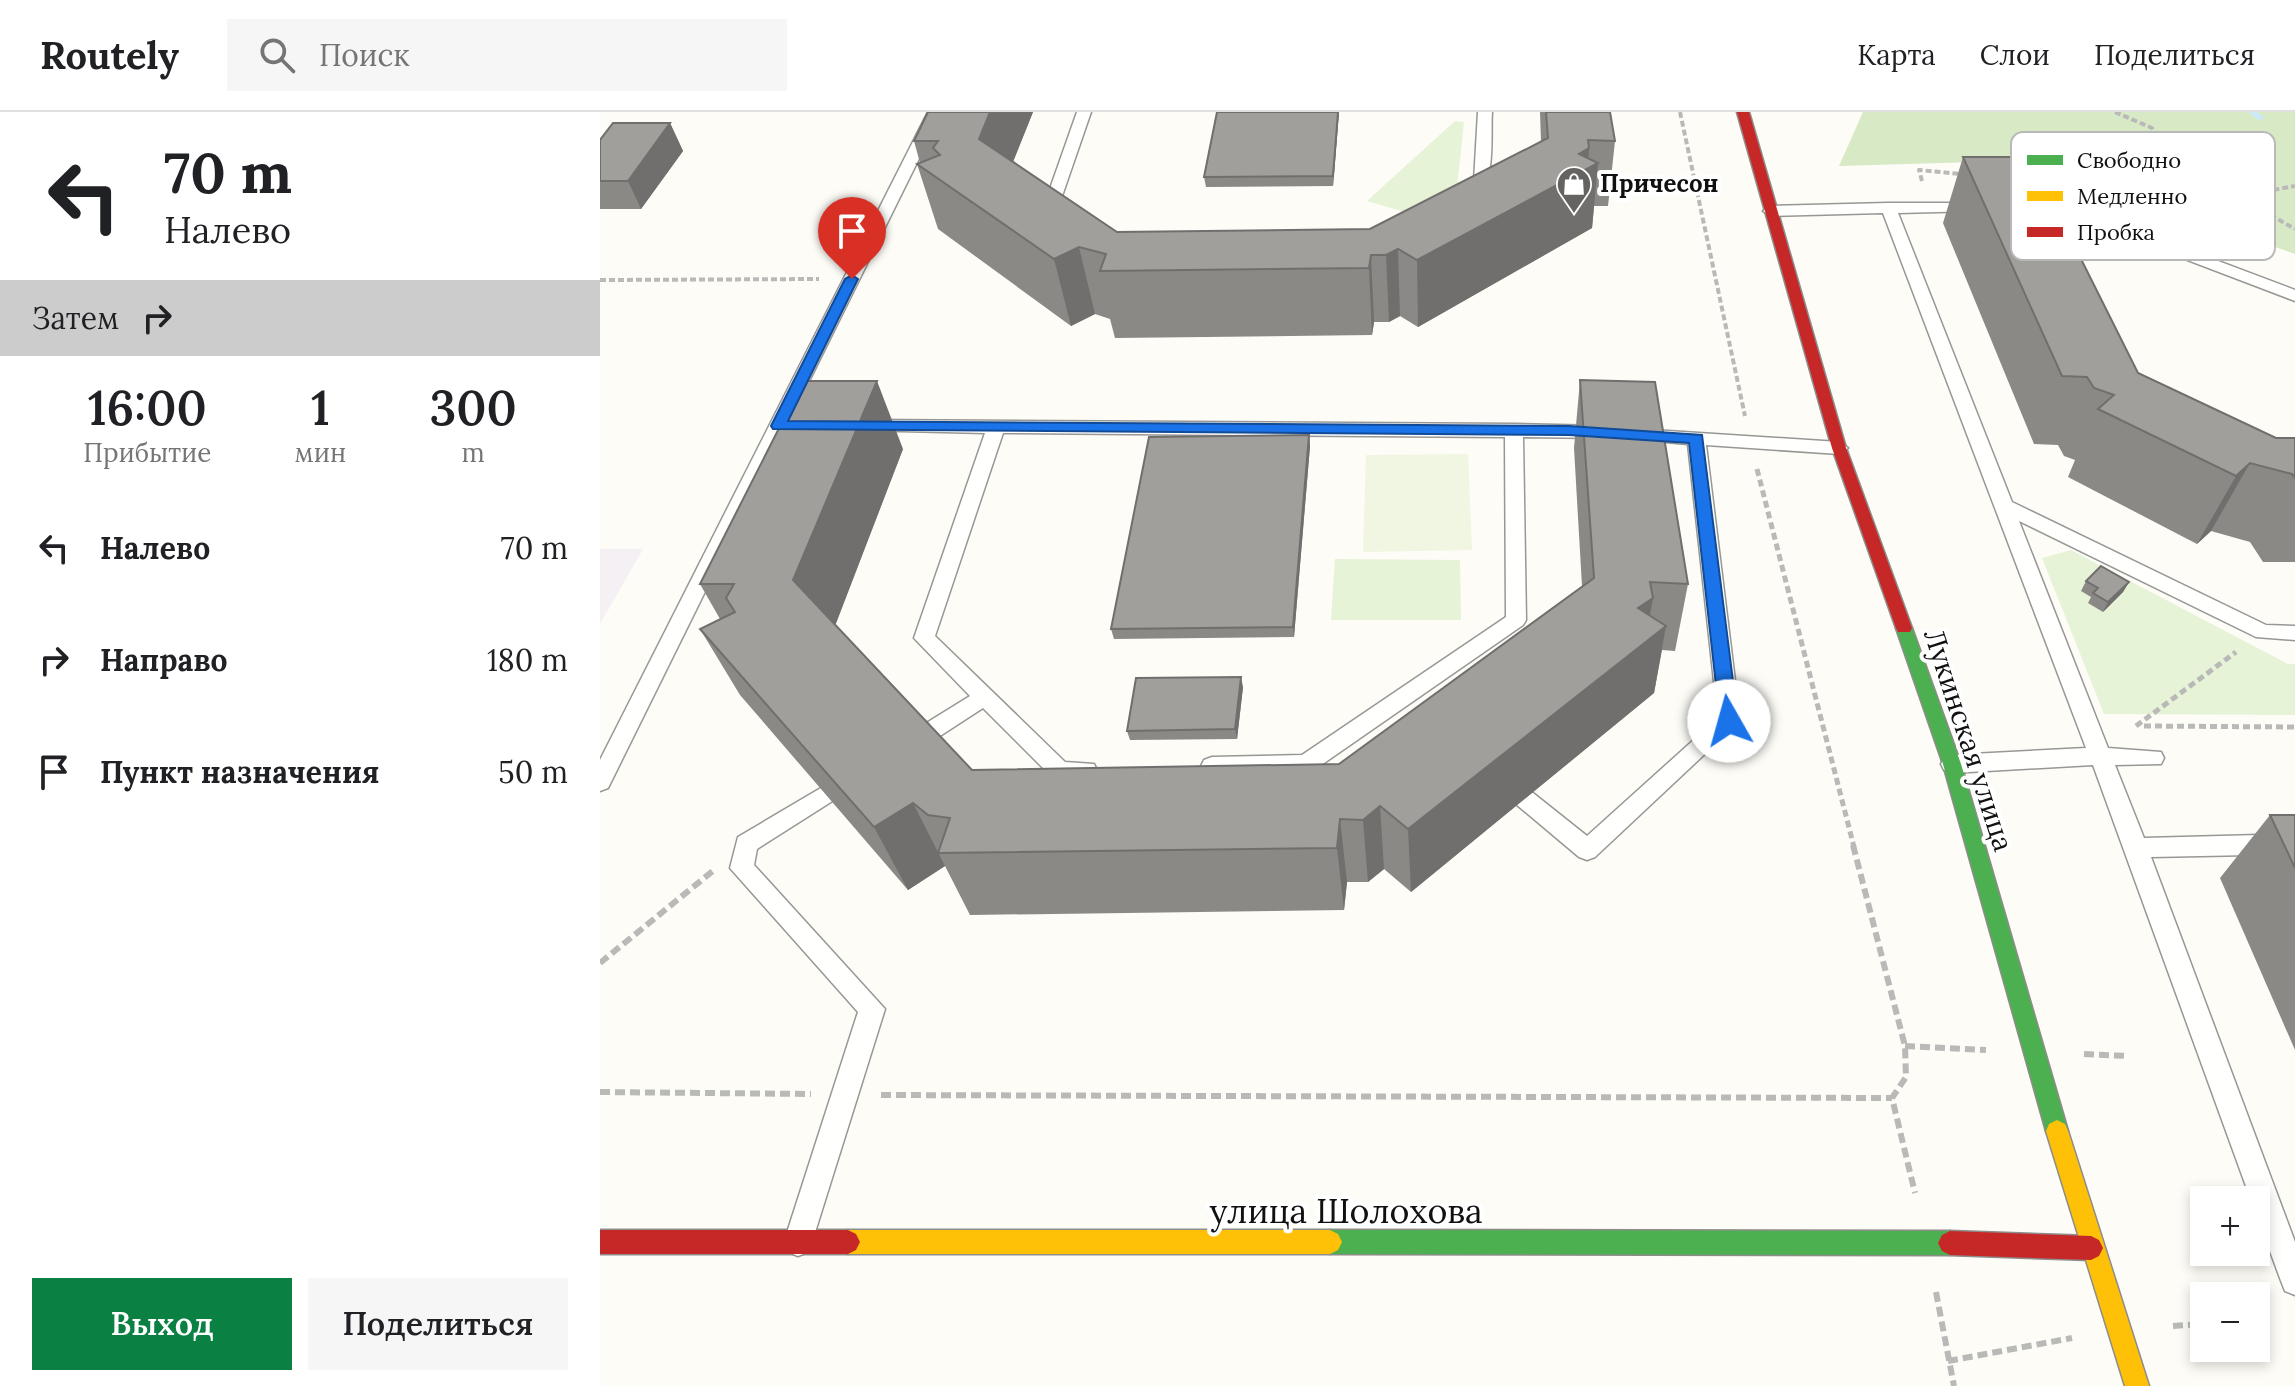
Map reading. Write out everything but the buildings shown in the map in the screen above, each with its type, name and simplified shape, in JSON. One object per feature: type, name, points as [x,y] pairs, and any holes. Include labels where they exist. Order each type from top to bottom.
[{"type":"street","name":"Лукинская улица","points":[[1743,112],[1839,448],[1952,764],[2091,1248],[2121,1329],[2137,1386]]},
{"type":"street","name":"улица Шолохова","points":[[600,1242],[1928,1242],[2091,1248]]},
{"type":"lane","points":[[600,782],[786,426],[852,279],[935,112]]},
{"type":"lane","points":[[1084,112],[1053,200],[1085,227]]},
{"type":"lane","points":[[1460,209],[1481,181],[1485,112]]},
{"type":"lane","points":[[1888,207],[2097,756],[2136,848],[2295,1281]]},
{"type":"lane","points":[[1771,211],[1989,207]]},
{"type":"lane","points":[[2201,260],[2295,296]]},
{"type":"lane","points":[[840,426],[1514,430],[1839,448]]},
{"type":"lane","points":[[996,427],[924,638],[1060,771],[1106,770]]},
{"type":"lane","points":[[1183,767],[1306,764],[1516,620],[1514,430]]},
{"type":"lane","points":[[1525,799],[1587,850],[1729,721],[1696,439]]},
{"type":"lane","points":[[2002,505],[2263,632],[2295,633]]},
{"type":"lane","points":[[915,741],[984,697]]},
{"type":"lane","points":[[1399,701],[1421,718]]},
{"type":"lane","points":[[1952,764],[2097,756],[2153,758]]},
{"type":"lane","points":[[798,1243],[872,1009],[742,868],[746,844],[826,794]]},
{"type":"lane","points":[[2136,848],[2295,844]]},
{"type":"path","points":[[1680,112],[1751,443],[1905,1046],[1906,1077],[1892,1098],[1928,1242],[1954,1386]]},
{"type":"path","points":[[2115,112],[2156,132]]},
{"type":"path","points":[[1929,208],[1919,170],[1973,175]]},
{"type":"path","points":[[2275,190],[2295,186]]},
{"type":"path","points":[[2275,217],[2295,229]]},
{"type":"path","points":[[600,280],[852,279]]},
{"type":"path","points":[[2097,756],[2263,632]]},
{"type":"path","points":[[2136,726],[2295,727]]},
{"type":"path","points":[[600,963],[746,844]]},
{"type":"path","points":[[600,1092],[1892,1098]]},
{"type":"shaded area","points":[[600,549],[643,549],[600,624]]},
{"type":"green space","points":[[1863,112],[2295,112],[2295,254],[2275,247],[2275,132],[2011,132],[2011,169],[1976,162],[1839,166]]},
{"type":"green space","points":[[1455,121],[1464,122],[1457,188],[1426,218],[1367,201]]},
{"type":"green space","points":[[1468,454],[1472,550],[1363,552],[1366,455]]},
{"type":"green space","points":[[2071,550],[2288,664],[2295,664],[2295,715],[2104,714],[2042,558]]},
{"type":"green space","points":[[1335,559],[1460,560],[1461,620],[1331,620]]},
{"type":"waterway","points":[[2252,112],[2261,118]]},
{"type":"traffic: fast","points":[[1904,628],[1952,764],[2057,1131]]},
{"type":"traffic: fast","points":[[1330,1242],[1950,1243]]},
{"type":"traffic: slow","points":[[2057,1131],[2137,1386]]},
{"type":"traffic: slow","points":[[848,1242],[1330,1242]]},
{"type":"traffic: jam","points":[[1743,112],[1839,448],[1904,628]]},
{"type":"traffic: jam","points":[[600,1242],[848,1242]]},
{"type":"traffic: jam","points":[[1950,1243],[2091,1248]]},
{"type":"place","name":"Причесон","points":[[1574,215]]},
{"type":"route","points":[[852,279],[778,426],[1569,430],[1696,439],[1729,721]]}]
